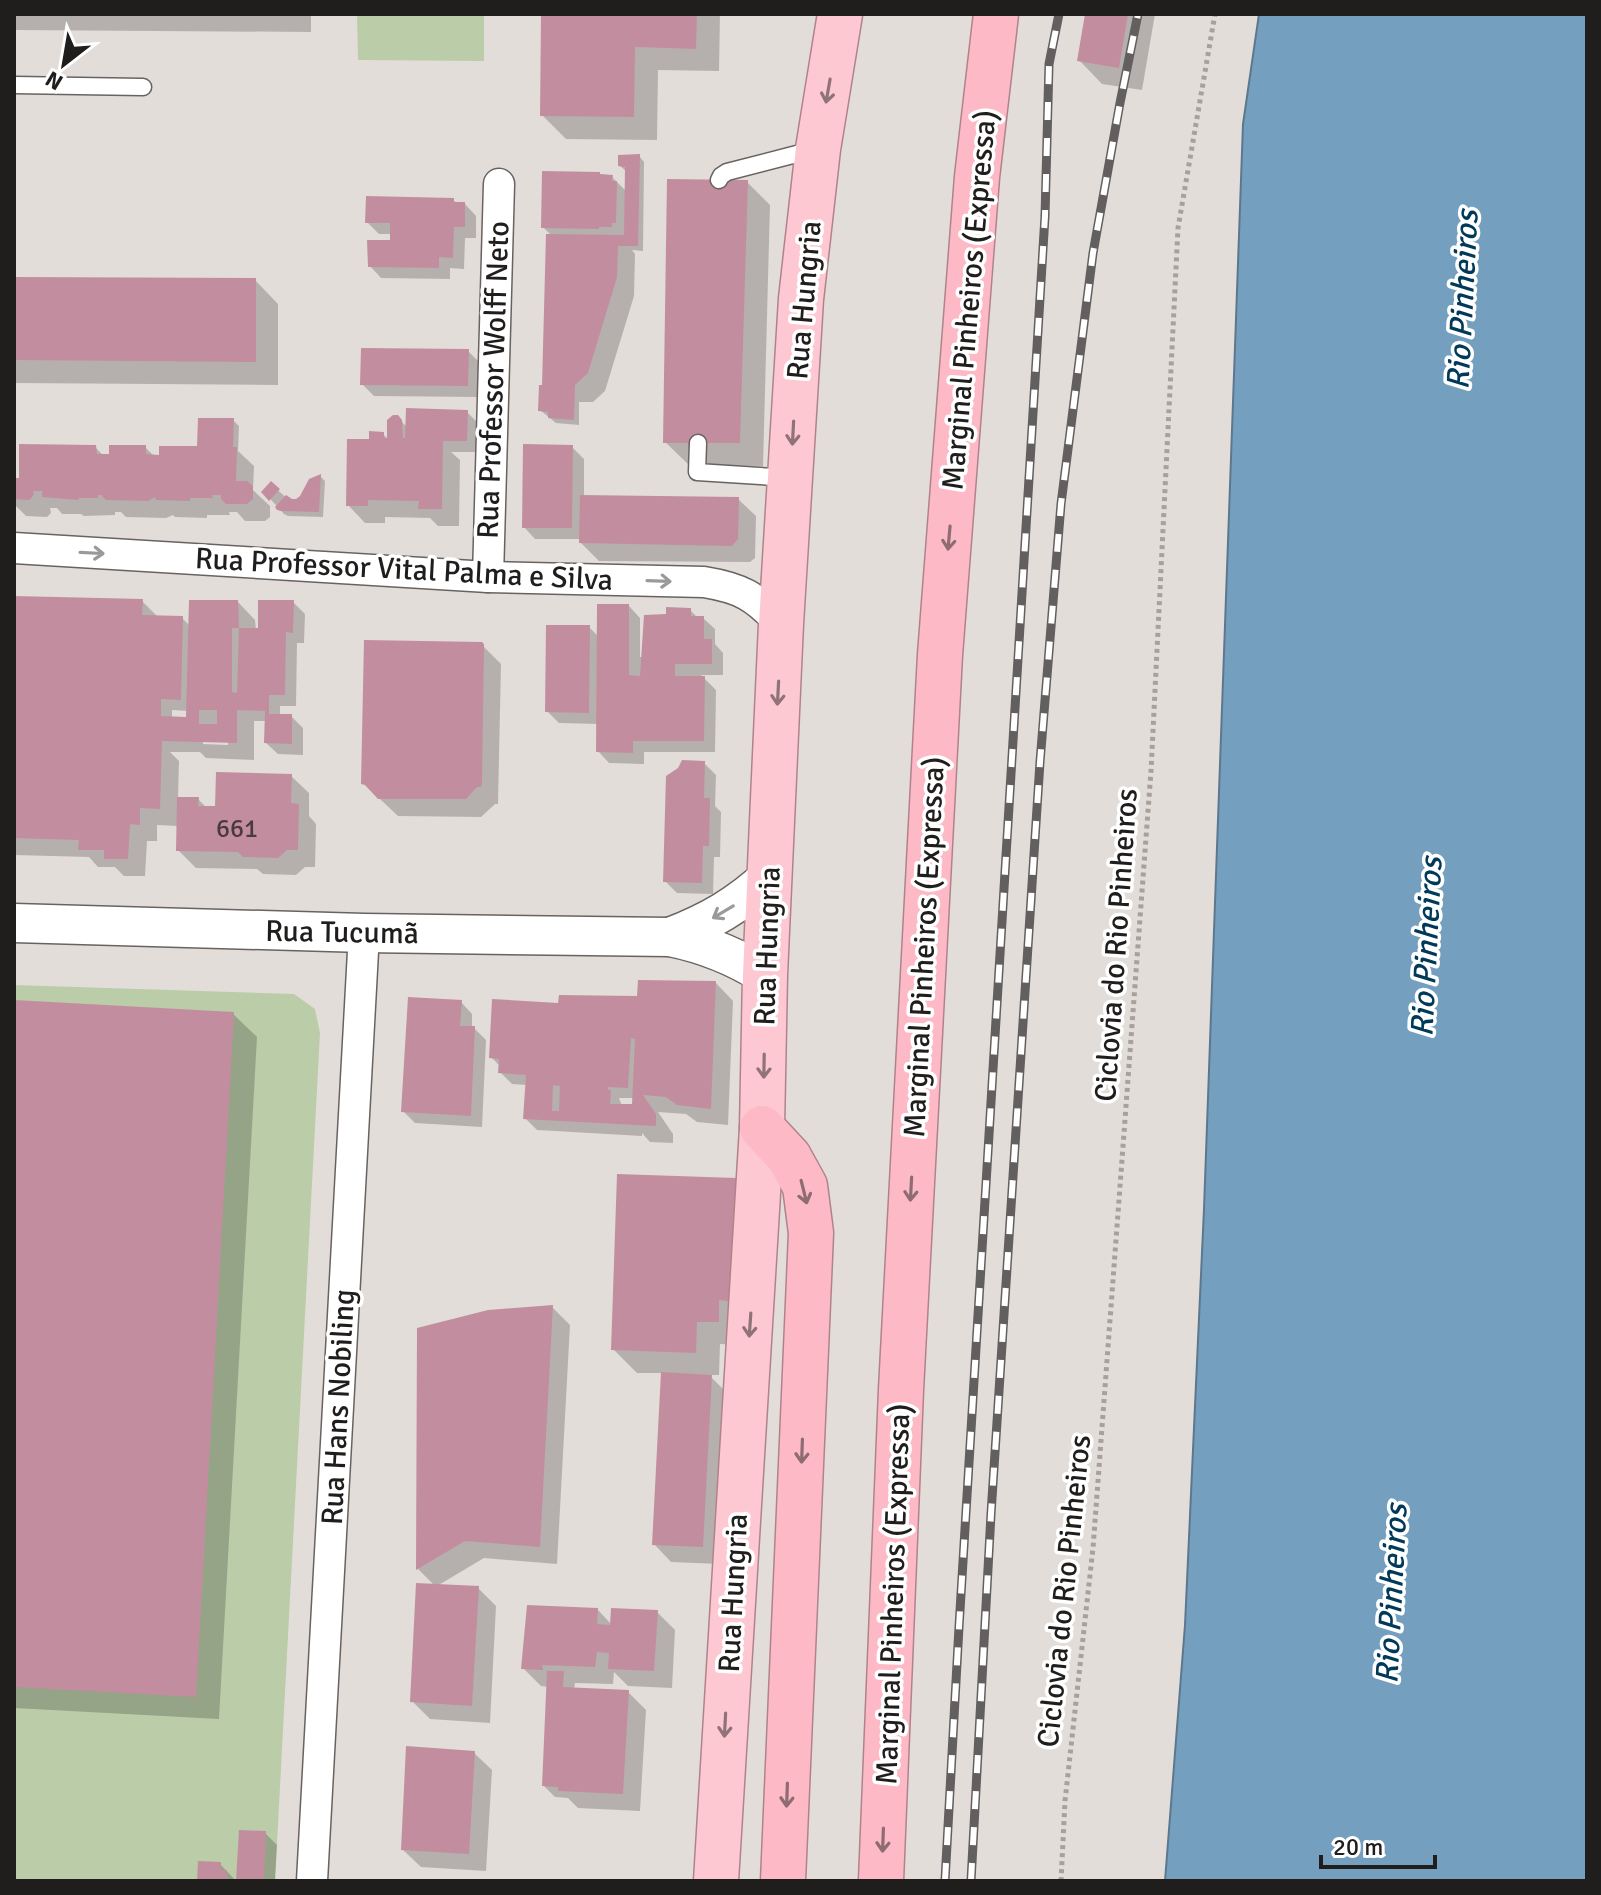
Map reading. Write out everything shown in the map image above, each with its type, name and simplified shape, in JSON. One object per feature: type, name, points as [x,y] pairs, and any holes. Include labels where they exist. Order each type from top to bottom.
[{"type":"highway","name":"Marginal Pinheiros (Expressa)","points":[[881,1881],[901,1390],[939,671],[976,193],[996,14]]},
{"type":"highway","name":"Rua Hungria","points":[[716,1881],[762,1128],[765,975],[781,624],[801,299],[836,24]]},
{"type":"highway","points":[[762,1128],[789,1157],[805,1186],[811,1233],[783,1881]]},
{"type":"street","name":"Rua Professor Wolff Neto","points":[[488,577],[499,184]]},
{"type":"street","name":"Rua Professor Vital Palma e Silva","points":[[14,548],[488,577],[704,582],[747,594],[781,624]]},
{"type":"street","name":"Rua Tucumã","points":[[670,937],[723,913],[748,897],[770,876]]},
{"type":"street","name":"Rua Tucumã","points":[[14,923],[364,933],[670,937],[720,950],[765,975]]},
{"type":"street","name":"Rua Hans Nobiling","points":[[312,1881],[364,933]]},
{"type":"lane","points":[[14,85],[143,87]]},
{"type":"lane","points":[[719,180],[727,172],[818,149]]},
{"type":"lane","points":[[698,443],[697,472],[791,478]]},
{"type":"path","name":"Ciclovia do Rio Pinheiros","points":[[1061,1881],[1065,1801],[1093,1548],[1151,771],[1178,228],[1215,14]]},
{"type":"green space","points":[[357,14],[484,14],[484,61],[358,60]]},
{"type":"green space","points":[[14,985],[294,994],[315,1009],[320,1033],[275,1881],[14,1881]]},
{"type":"water","name":"Rio Pinheiros","points":[[1259,14],[1587,14],[1587,1881],[1165,1881],[1185,1625],[1204,1209],[1243,124]]},
{"type":"building","points":[[541,14],[697,14],[696,49],[635,47],[634,117],[540,116]]},
{"type":"building","points":[[1085,14],[1128,14],[1119,68],[1077,61]]},
{"type":"building","points":[[640,154],[638,246],[618,246],[617,277],[588,373],[575,385],[574,420],[548,418],[548,412],[538,411],[539,385],[542,385],[546,234],[624,235],[625,167],[618,166],[618,155]]},
{"type":"building","points":[[542,171],[613,175],[612,181],[617,181],[616,223],[612,223],[612,227],[599,229],[541,228]]},
{"type":"building","points":[[667,179],[748,180],[740,443],[663,443]]},
{"type":"building","points":[[366,196],[454,198],[454,202],[465,202],[465,227],[454,227],[453,258],[439,257],[439,268],[368,267],[367,240],[390,240],[390,223],[365,223]]},
{"type":"building","points":[[14,277],[256,278],[256,362],[14,360]]},
{"type":"building","points":[[361,348],[469,349],[468,386],[360,385]]},
{"type":"building","points":[[406,408],[468,410],[467,441],[443,441],[442,509],[418,509],[419,501],[368,500],[368,506],[346,506],[347,439],[369,439],[369,431],[384,432],[384,438],[387,438],[387,420],[393,415],[398,415],[402,420],[405,438]]},
{"type":"building","points":[[198,418],[234,418],[236,481],[247,481],[253,486],[253,499],[247,504],[226,504],[221,495],[190,498],[190,501],[156,500],[155,497],[148,501],[106,500],[101,495],[79,500],[42,497],[42,491],[33,491],[34,495],[29,500],[14,499],[14,478],[19,478],[19,444],[96,445],[97,454],[109,454],[109,445],[146,445],[146,454],[159,455],[159,446],[197,446]]},
{"type":"building","points":[[523,444],[573,445],[572,528],[522,528]]},
{"type":"building","points":[[321,474],[319,512],[277,510],[275,507],[286,495],[296,499],[309,479]]},
{"type":"building","points":[[271,481],[280,489],[269,501],[261,492]]},
{"type":"building","points":[[580,495],[739,497],[738,539],[732,546],[579,543]]},
{"type":"building","points":[[14,596],[143,599],[142,615],[183,616],[181,700],[161,699],[161,716],[186,717],[189,600],[238,600],[239,628],[258,628],[258,600],[294,600],[293,633],[286,632],[285,695],[269,695],[269,714],[292,714],[292,744],[264,743],[265,711],[237,710],[237,743],[162,741],[160,809],[140,808],[140,825],[130,824],[128,859],[104,859],[104,850],[78,850],[79,840],[14,838]],"holes":[[[232,628],[239,628],[237,693],[232,692]],[[199,710],[217,710],[217,724],[199,724]]]},
{"type":"building","points":[[597,604],[629,604],[629,675],[640,676],[644,615],[666,614],[666,607],[691,608],[691,616],[704,616],[704,639],[712,639],[712,664],[675,664],[675,676],[705,676],[704,741],[633,741],[633,753],[596,752]]},
{"type":"building","points":[[546,625],[590,625],[589,713],[545,712]]},
{"type":"building","points":[[364,640],[484,644],[482,783],[466,799],[378,799],[361,784]]},
{"type":"building","points":[[682,760],[705,761],[704,798],[710,798],[709,846],[703,846],[702,883],[663,882],[666,776],[678,768]]},
{"type":"building","points":[[216,772],[292,774],[291,803],[299,804],[298,850],[287,850],[278,858],[243,857],[238,852],[176,851],[177,797],[199,797],[198,806],[215,806]]},
{"type":"building","points":[[638,980],[716,981],[711,1109],[677,1105],[666,1097],[643,1095],[656,1114],[656,1126],[523,1119],[526,1075],[498,1073],[499,1059],[489,1058],[492,999],[558,1003],[559,995],[637,996]],"holes":[[[631,1038],[635,1039],[632,1104],[610,1104],[611,1090],[608,1087],[628,1088]],[[553,1085],[560,1086],[559,1111],[552,1111]]]},
{"type":"building","points":[[408,997],[462,1000],[460,1026],[475,1026],[471,1116],[401,1112]]},
{"type":"building","points":[[14,1000],[234,1012],[196,1697],[14,1687]]},
{"type":"building","points":[[617,1174],[737,1178],[734,1302],[719,1300],[719,1322],[697,1322],[696,1353],[611,1350]]},
{"type":"building","points":[[553,1305],[540,1547],[465,1541],[416,1570],[417,1328],[488,1310]]},
{"type":"building","points":[[661,1372],[712,1375],[703,1547],[652,1545]]},
{"type":"building","points":[[416,1583],[479,1586],[472,1706],[410,1702]]},
{"type":"building","points":[[527,1605],[598,1608],[597,1624],[610,1625],[611,1608],[658,1610],[654,1671],[608,1669],[609,1653],[597,1652],[595,1667],[542,1665],[543,1670],[521,1669]]},
{"type":"building","points":[[547,1671],[564,1671],[563,1687],[629,1690],[623,1794],[558,1791],[558,1787],[542,1786]]},
{"type":"building","points":[[406,1746],[475,1751],[469,1854],[401,1850]]},
{"type":"building","points":[[239,1830],[266,1831],[264,1881],[236,1881]]},
{"type":"building","points":[[198,1861],[221,1862],[221,1870],[227,1870],[227,1881],[197,1881]]},
{"type":"railway","points":[[945,1881],[1045,216],[1049,64],[1059,14]]},
{"type":"railway","points":[[971,1881],[991,1514],[1040,762],[1061,504],[1093,253],[1138,14]]}]
